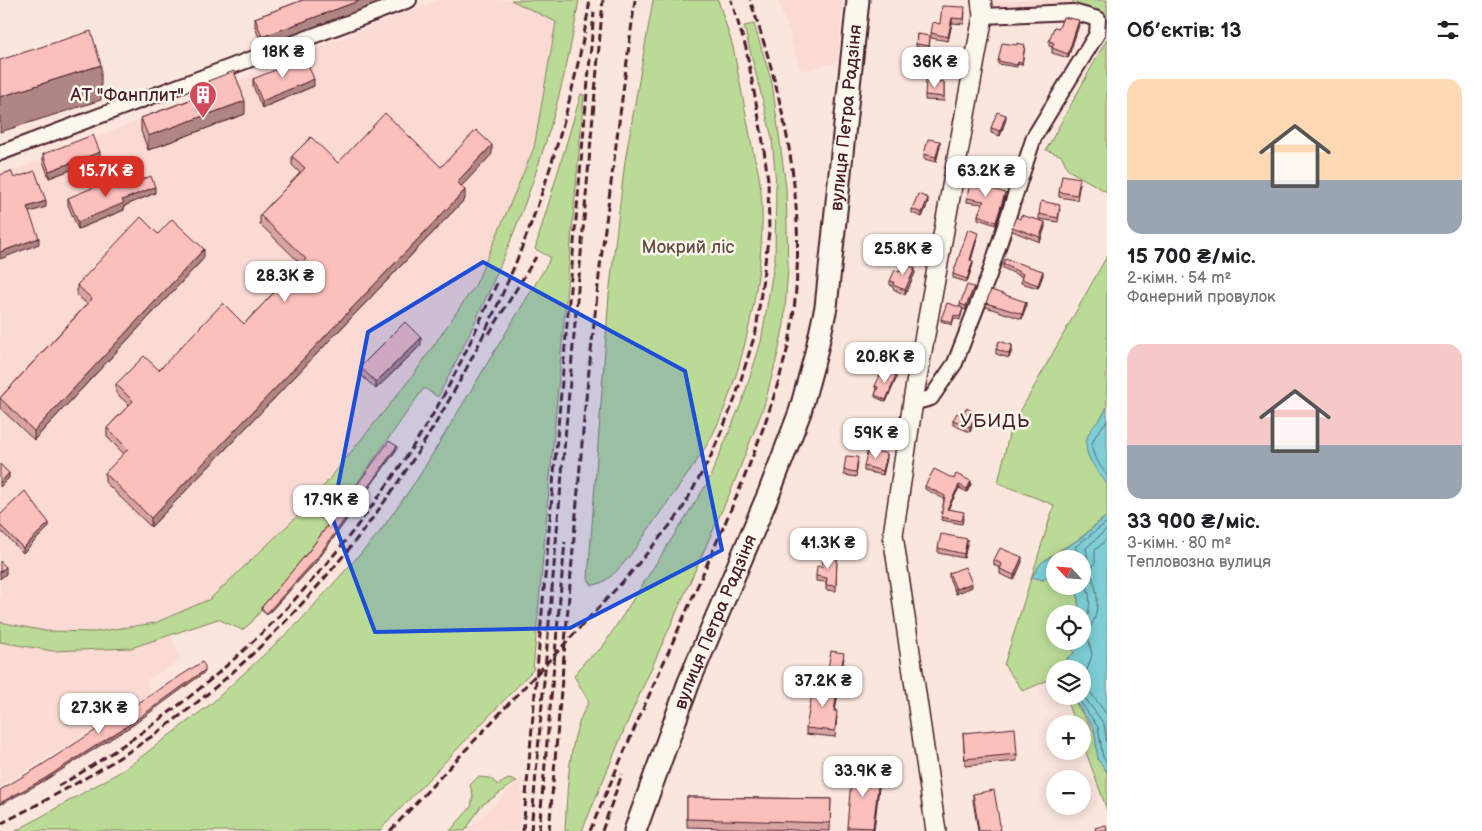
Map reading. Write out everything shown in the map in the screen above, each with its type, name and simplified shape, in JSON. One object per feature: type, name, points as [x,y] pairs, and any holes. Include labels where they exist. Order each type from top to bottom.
[{"type":"main road","name":"вулиця Петра Радзіня","points":[[635,831],[689,682],[769,493],[800,412],[815,357],[826,306],[858,0]]},
{"type":"street","points":[[0,153],[409,0]]},
{"type":"street","points":[[913,403],[931,398],[955,362],[989,275],[1034,137],[1097,34],[1098,19],[1073,12],[982,8],[913,403],[893,534],[936,831]]},
{"type":"highlighted area","points":[[483,262],[685,371],[722,550],[570,628],[375,632],[332,517],[368,332]]},
{"type":"shaded area","name":"АТ \"Фанплит\"","points":[[437,0],[511,0],[556,22],[534,148],[476,284],[414,374],[306,508],[210,599],[155,623],[95,632],[45,631],[0,622],[0,176]]},
{"type":"shaded area","points":[[778,0],[843,0],[837,62],[801,71]]},
{"type":"shaded area","points":[[988,0],[1073,0],[1073,5],[989,11]]},
{"type":"shaded area","points":[[171,636],[181,660],[147,680],[150,694],[0,787],[0,642],[53,651],[131,648]]},
{"type":"shaded area","points":[[523,777],[518,831],[466,831]]},
{"type":"green space","points":[[511,0],[579,0],[557,104],[525,204],[484,302],[438,397],[424,388],[315,543],[251,623],[242,630],[218,619],[131,648],[53,651],[0,642],[0,622],[45,631],[95,632],[155,623],[210,599],[306,508],[414,374],[476,284],[534,148],[556,22]]},
{"type":"green space","name":"Мокрий ліс","points":[[653,0],[718,0],[733,47],[760,186],[762,221],[760,261],[745,343],[722,415],[708,443],[625,562],[608,578],[592,585],[588,579],[609,295],[625,161]]},
{"type":"green space","points":[[1073,0],[1107,0],[1107,17],[1073,5]]},
{"type":"green space","points":[[754,24],[772,83],[786,187],[788,268],[784,324],[778,353],[764,406],[732,488],[630,716],[582,831],[565,831],[568,782],[573,747],[582,715],[589,702],[574,676],[585,661],[602,648],[708,482],[743,399],[761,342],[775,258],[776,184],[772,138],[744,26]]},
{"type":"green space","points":[[1107,39],[1107,192],[1068,170],[1062,156],[1046,150]]},
{"type":"green space","points":[[581,94],[584,95],[533,670],[379,831],[16,831],[125,769],[212,703],[299,622],[379,533],[418,478],[548,263],[550,257],[535,249]]},
{"type":"green space","points":[[1107,256],[1107,407],[1088,436],[1087,448],[1091,460],[1102,474],[1107,485],[1107,516],[1079,539],[1060,550],[1046,550],[1046,559],[1033,575],[1043,580],[1046,578],[1046,595],[1078,595],[1078,605],[1046,605],[1046,650],[1073,650],[1074,653],[1067,658],[1068,660],[1046,660],[1046,681],[1023,691],[1004,665],[1054,505],[998,483],[1010,430]]},
{"type":"green space","points":[[1068,705],[1077,705],[1083,715],[1072,715]]},
{"type":"green space","points":[[1091,727],[1095,733],[1098,760],[1107,772],[1107,810],[1089,760],[1091,760]]},
{"type":"green space","points":[[478,777],[490,778],[498,785],[508,779],[517,781],[481,806],[465,831],[450,831],[471,807],[473,795],[470,785]]},
{"type":"water","points":[[1107,407],[1107,484],[1090,460],[1086,440]]},
{"type":"water","points":[[1107,516],[1107,772],[1098,760],[1091,715],[1085,715],[1077,705],[1091,705],[1091,660],[1068,660],[1067,658],[1074,653],[1073,650],[1091,650],[1091,605],[1078,605],[1078,595],[1091,595],[1091,550],[1062,550],[1081,538]]},
{"type":"water","points":[[1046,560],[1046,578],[1043,580],[1032,577],[1041,563]]},
{"type":"building","points":[[303,0],[361,0],[262,37],[255,18]]},
{"type":"building","points":[[942,6],[965,7],[964,19],[952,18],[948,37],[931,33],[933,22],[940,24]]},
{"type":"building","points":[[1063,17],[1079,20],[1068,54],[1052,48],[1054,43],[1049,41],[1054,27],[1059,28]]},
{"type":"building","points":[[91,31],[101,65],[0,97],[0,60]]},
{"type":"building","points":[[917,34],[930,36],[929,46],[916,44]]},
{"type":"building","points":[[1002,43],[1025,45],[1022,63],[1018,62],[1017,65],[998,61]]},
{"type":"building","points":[[305,58],[314,79],[262,101],[253,79]]},
{"type":"building","points":[[234,71],[245,101],[148,136],[141,118],[212,92],[208,81]]},
{"type":"building","points":[[926,80],[944,82],[944,97],[925,95]]},
{"type":"building","points":[[997,112],[1006,115],[1000,131],[991,128]]},
{"type":"building","points":[[385,113],[441,167],[476,130],[492,145],[457,182],[465,190],[151,518],[105,473],[128,449],[107,428],[133,401],[116,384],[144,356],[159,370],[223,303],[244,324],[306,259],[260,215],[305,168],[292,156],[311,137],[338,163]]},
{"type":"building","points":[[93,135],[100,152],[49,171],[43,154]]},
{"type":"building","points":[[928,139],[940,141],[936,157],[924,154]]},
{"type":"building","points":[[11,171],[14,178],[35,171],[46,201],[27,207],[39,238],[0,252],[0,175]]},
{"type":"building","points":[[1062,175],[1080,178],[1077,195],[1059,192]]},
{"type":"building","points":[[151,176],[155,187],[122,200],[124,203],[78,222],[68,198],[114,179],[118,190]]},
{"type":"building","points":[[971,177],[989,180],[987,187],[1005,193],[996,222],[978,215],[984,201],[967,198]]},
{"type":"building","points":[[918,194],[928,198],[922,213],[912,209]]},
{"type":"building","points":[[1041,201],[1060,205],[1058,218],[1039,214]]},
{"type":"building","points":[[1021,215],[1045,222],[1040,237],[1012,227],[1016,217],[1020,219]]},
{"type":"building","points":[[141,217],[158,234],[172,219],[204,249],[34,431],[0,398],[92,299],[77,285]]},
{"type":"building","points":[[968,229],[978,233],[970,260],[973,261],[967,279],[953,274]]},
{"type":"building","points":[[1005,259],[1043,271],[1038,285],[1021,279],[1023,274],[1003,264]]},
{"type":"building","points":[[903,262],[915,268],[905,290],[893,285],[894,282],[890,281],[895,270],[899,272]]},
{"type":"building","points":[[967,285],[974,287],[966,306],[960,304]]},
{"type":"building","points":[[991,290],[1026,302],[1022,314],[986,303]]},
{"type":"building","points":[[947,303],[963,308],[960,317],[954,315],[952,323],[941,319]]},
{"type":"building","points":[[405,322],[421,338],[376,382],[360,367]]},
{"type":"building","points":[[999,341],[1012,345],[1009,354],[996,349]]},
{"type":"building","points":[[883,369],[896,376],[886,400],[875,395],[878,387],[875,386]]},
{"type":"building","points":[[966,408],[976,413],[970,427],[953,420],[957,413],[963,415]]},
{"type":"building","points":[[389,441],[397,446],[317,558],[267,613],[261,608],[309,551]]},
{"type":"building","points":[[868,449],[887,454],[883,471],[864,466]]},
{"type":"building","points":[[846,456],[858,457],[856,472],[844,470]]},
{"type":"building","points":[[0,464],[9,473],[0,483]]},
{"type":"building","points":[[934,469],[954,479],[956,474],[971,481],[967,489],[959,485],[947,509],[964,512],[962,521],[941,517],[945,496],[925,486]]},
{"type":"building","points":[[25,491],[49,523],[23,548],[0,525],[0,515]]},
{"type":"building","points":[[941,534],[967,539],[964,554],[938,548]]},
{"type":"building","points":[[1000,548],[1022,557],[1014,575],[1000,569],[1002,564],[994,560]]},
{"type":"building","points":[[823,556],[837,557],[836,586],[826,585],[827,578],[816,576],[817,566],[822,567]]},
{"type":"building","points":[[0,561],[6,567],[0,572]]},
{"type":"building","points":[[965,567],[972,583],[956,589],[949,573]]},
{"type":"building","points":[[831,651],[844,653],[841,671],[828,669]]},
{"type":"building","points":[[202,662],[205,670],[133,722],[44,779],[0,803],[0,790]]},
{"type":"building","points":[[814,682],[838,686],[834,711],[837,711],[835,731],[806,728]]},
{"type":"building","points":[[1015,728],[1017,754],[965,759],[963,733]]},
{"type":"building","points":[[852,769],[880,771],[873,828],[847,827]]},
{"type":"building","points":[[994,790],[1001,831],[979,831],[973,794]]},
{"type":"building","points":[[687,797],[831,799],[830,823],[687,819]]},
{"type":"building","points":[[1106,825],[1107,831],[1096,831],[1095,828]]},
{"type":"railway","points":[[0,824],[74,785],[145,741],[190,708],[267,640],[337,564],[399,480],[454,391],[501,297],[539,200],[569,100],[590,0]]},
{"type":"railway","points":[[531,831],[603,0]]},
{"type":"railway","points":[[549,831],[585,408],[600,267],[635,0]]},
{"type":"railway","points":[[390,831],[629,575],[680,513],[711,456],[735,399],[756,331],[769,232],[768,180],[762,135],[746,48],[731,0]]},
{"type":"railway","points":[[590,831],[741,485],[766,420],[789,342],[796,294],[798,251],[792,166],[785,124],[775,83],[750,0]]},
{"type":"railway","points":[[523,831],[594,12]]},
{"type":"railway","points":[[489,334],[536,257]]},
{"type":"railway","points":[[58,786],[138,735],[182,703],[223,669],[262,633],[334,555],[366,514],[427,424],[456,372],[498,281]]},
{"type":"railway","points":[[539,831],[565,542]]},
{"type":"railway","points":[[602,831],[622,774]]},
{"type":"place","name":"АТ \"Фанплит\"","points":[[203,119]]},
{"type":"district","name":"УБИДЬ","points":[[995,420]]}]
